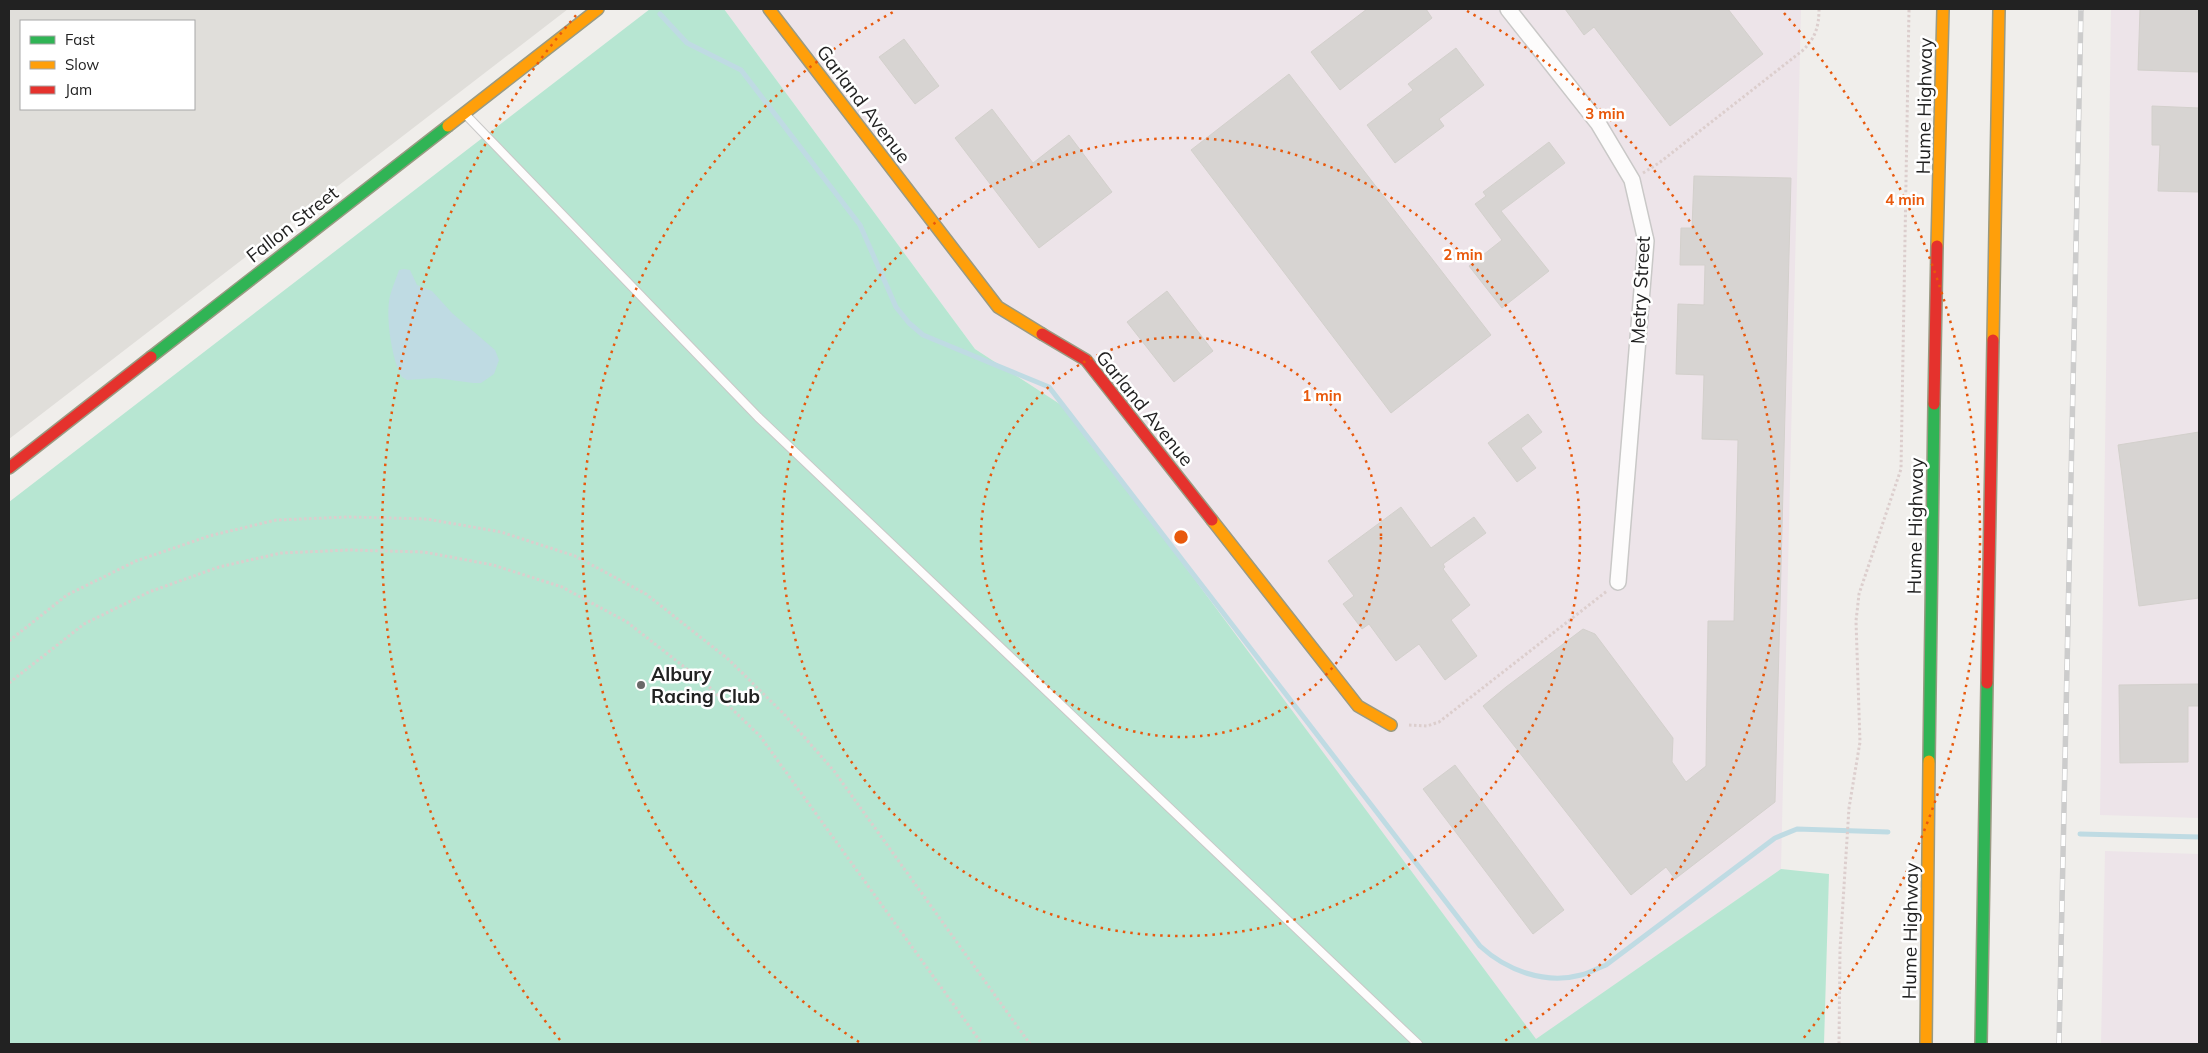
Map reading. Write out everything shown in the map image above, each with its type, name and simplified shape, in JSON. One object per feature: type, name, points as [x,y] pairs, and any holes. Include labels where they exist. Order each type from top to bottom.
[{"type":"main road","name":"Fallon Street","points":[[9,468],[598,9]]},
{"type":"main road","name":"Garland Avenue","points":[[769,9],[998,307],[1086,360],[1358,706],[1391,725]]},
{"type":"main road","name":"Hume Highway","points":[[1926,1044],[1932,478],[1943,9]]},
{"type":"main road","points":[[1981,1044],[1999,9]]},
{"type":"street","name":"Metry Street","points":[[1508,9],[1598,123],[1632,180],[1646,240],[1618,582]]},
{"type":"lane","points":[[464,112],[758,417],[1418,1044]]},
{"type":"path","points":[[1659,163],[1812,42],[1819,20],[1819,9]]},
{"type":"path","points":[[1839,1044],[1840,949],[1847,847],[1850,808],[1860,742],[1856,621],[1859,594],[1901,469],[1909,9]]},
{"type":"path","points":[[9,641],[67,595],[136,561],[210,536],[276,520],[348,517],[427,519],[501,532],[575,556],[646,594],[728,659],[784,714],[834,771],[1030,1044]]},
{"type":"path","points":[[9,683],[84,624],[149,592],[219,568],[281,553],[349,550],[424,552],[493,565],[562,587],[628,622],[706,684],[760,736],[982,1044]]},
{"type":"path","points":[[1391,725],[1427,726],[1439,722],[1618,582]]},
{"type":"shaded area","points":[[9,9],[568,9],[9,439]]},
{"type":"shaded area","points":[[724,9],[1801,9],[1781,869],[1536,1040],[1069,410],[975,349]]},
{"type":"shaded area","points":[[2111,9],[2199,9],[2199,818],[2100,815]]},
{"type":"shaded area","points":[[2105,851],[2199,854],[2199,1044],[2101,1044]]},
{"type":"green space","name":"Albury Racing Club","points":[[650,9],[724,9],[975,349],[1069,410],[1536,1039],[1781,869],[1829,874],[1824,1044],[9,1044],[9,502]]},
{"type":"water","points":[[399,270],[410,270],[417,285],[432,291],[452,313],[495,350],[499,360],[494,374],[481,383],[436,378],[407,380],[402,377],[392,350],[388,315],[392,290]]},
{"type":"building","points":[[1367,9],[1426,9],[1432,18],[1340,90],[1311,52]]},
{"type":"building","points":[[1565,9],[1728,9],[1763,54],[1670,126],[1594,27],[1584,35]]},
{"type":"building","points":[[2140,9],[2199,9],[2199,72],[2138,70]]},
{"type":"building","points":[[904,39],[939,86],[915,104],[879,57]]},
{"type":"building","points":[[1456,48],[1484,85],[1439,119],[1444,126],[1395,163],[1367,125],[1413,90],[1408,84]]},
{"type":"building","points":[[1289,74],[1491,335],[1391,413],[1191,150]]},
{"type":"building","points":[[2152,106],[2199,108],[2199,192],[2158,191],[2160,145],[2152,145]]},
{"type":"building","points":[[992,109],[1033,163],[1069,135],[1112,192],[1039,248],[955,138]]},
{"type":"building","points":[[1549,142],[1565,163],[1501,211],[1549,271],[1502,308],[1469,266],[1502,240],[1475,204],[1486,196],[1483,192]]},
{"type":"building","points":[[1694,176],[1791,178],[1775,802],[1675,879],[1666,867],[1631,895],[1483,706],[1583,629],[1595,634],[1673,738],[1672,762],[1686,782],[1706,766],[1708,621],[1734,621],[1738,440],[1702,439],[1704,375],[1676,374],[1678,304],[1704,305],[1705,265],[1680,265],[1681,228],[1692,228]]},
{"type":"building","points":[[1167,291],[1213,351],[1174,382],[1127,322]]},
{"type":"building","points":[[1528,414],[1542,432],[1521,448],[1536,468],[1517,482],[1488,443]]},
{"type":"building","points":[[2199,432],[2199,598],[2139,606],[2118,445]]},
{"type":"building","points":[[1401,507],[1431,548],[1474,517],[1486,533],[1443,564],[1445,567],[1443,569],[1470,605],[1451,620],[1477,656],[1445,680],[1419,644],[1396,661],[1369,624],[1362,629],[1343,604],[1354,596],[1328,561]]},
{"type":"building","points":[[2199,684],[2199,706],[2188,706],[2188,762],[2120,763],[2119,685]]},
{"type":"building","points":[[1455,765],[1564,910],[1533,934],[1423,789]]},
{"type":"waterway","points":[[660,14],[687,43],[741,70],[860,225],[896,307],[909,323],[923,335],[1049,387],[1480,946],[1490,955],[1514,968],[1540,977],[1567,978],[1584,974],[1606,965],[1775,838],[1797,829],[1888,832]]},
{"type":"waterway","points":[[2080,834],[2199,837]]},
{"type":"railway","points":[[2059,1044],[2081,9]]},
{"type":"traffic: fast","points":[[151,357],[448,126]]},
{"type":"traffic: fast","points":[[1929,761],[1934,404]]},
{"type":"traffic: fast","points":[[1981,1044],[1987,683]]},
{"type":"traffic: slow","points":[[448,126],[598,9]]},
{"type":"traffic: slow","points":[[769,9],[998,307],[1042,334]]},
{"type":"traffic: slow","points":[[1937,246],[1943,9]]},
{"type":"traffic: slow","points":[[1993,340],[1999,9]]},
{"type":"traffic: slow","points":[[1212,520],[1358,706],[1391,725]]},
{"type":"traffic: slow","points":[[1926,1044],[1929,761]]},
{"type":"traffic: jam","points":[[1934,404],[1937,246]]},
{"type":"traffic: jam","points":[[1042,334],[1086,360],[1212,520]]},
{"type":"traffic: jam","points":[[1987,683],[1993,340]]},
{"type":"traffic: jam","points":[[9,468],[151,357]]},
{"type":"place","name":"Albury Racing Club","points":[[641,685]]}]
